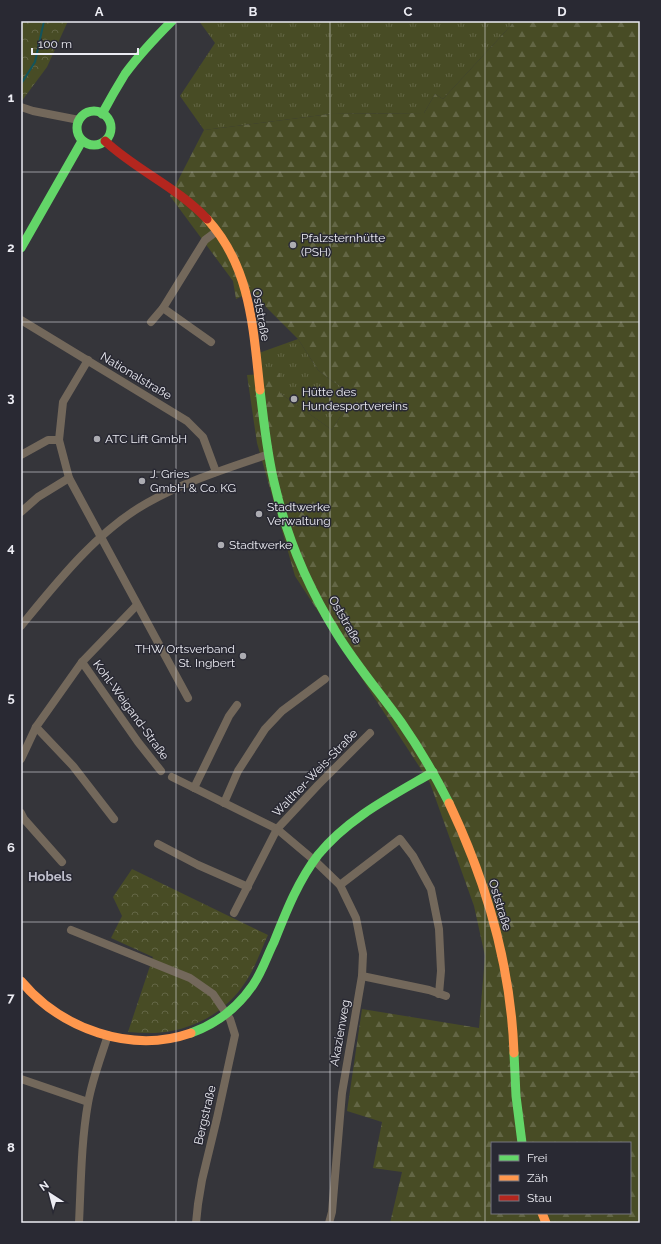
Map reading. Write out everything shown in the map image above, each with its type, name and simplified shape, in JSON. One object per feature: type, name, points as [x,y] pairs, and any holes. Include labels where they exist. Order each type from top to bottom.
[{"type":"main road","points":[[102,114],[130,68],[148,46],[172,21]]},
{"type":"main road","points":[[97,112],[102,114],[109,121],[111,126],[108,137],[100,144],[89,145],[82,141],[78,134],[77,129],[79,120],[87,113],[97,112]]},
{"type":"main road","points":[[21,248],[82,141]]},
{"type":"main road","name":"Oststraße","points":[[105,141],[126,160],[182,197],[197,209],[217,231],[228,249],[243,280],[250,308],[269,454],[276,493],[285,524],[306,575],[330,622],[354,660],[407,731],[433,772],[464,836],[484,888],[497,933],[507,986],[513,1032],[516,1089],[522,1142]]},
{"type":"main road","points":[[21,981],[31,993],[63,1016],[76,1023],[108,1035],[150,1041],[186,1035],[205,1028],[227,1013],[255,983],[284,916],[296,893],[315,861],[326,847],[352,822],[380,803],[433,772]]},
{"type":"street","points":[[21,107],[33,112],[79,120]]},
{"type":"street","points":[[151,322],[163,308],[205,240],[217,231]]},
{"type":"street","points":[[163,308],[211,342]]},
{"type":"street","name":"Nationalstraße","points":[[21,320],[187,421],[203,437],[216,472]]},
{"type":"street","points":[[88,360],[62,402],[59,440],[69,478],[188,698]]},
{"type":"street","points":[[21,455],[48,440],[59,440]]},
{"type":"street","points":[[21,626],[48,594],[101,537],[130,514],[146,503],[182,485],[269,454]]},
{"type":"street","points":[[21,512],[38,497],[69,478]]},
{"type":"street","name":"Kohl-Weigand-Straße","points":[[21,759],[36,727],[82,662],[137,606]]},
{"type":"street","name":"Kohl-Weigand-Straße","points":[[82,662],[138,742],[161,771]]},
{"type":"street","points":[[224,804],[238,771],[265,729],[282,710],[325,679]]},
{"type":"street","points":[[194,788],[229,716],[237,704]]},
{"type":"street","points":[[36,727],[73,766],[114,819]]},
{"type":"street","name":"Walther-Weis-Straße","points":[[277,829],[370,733]]},
{"type":"street","name":"Walther-Weis-Straße","points":[[172,777],[277,829],[315,861]]},
{"type":"street","points":[[21,813],[24,819],[62,862]]},
{"type":"street","points":[[234,913],[277,829]]},
{"type":"street","points":[[340,885],[400,839],[413,856],[431,889],[439,929],[443,995],[430,990],[362,976]]},
{"type":"street","points":[[158,844],[198,865],[248,887]]},
{"type":"street","name":"Akazienweg","points":[[315,861],[340,885],[356,918],[363,954],[362,976],[342,1093],[332,1212],[329,1223]]},
{"type":"street","name":"Bergstraße","points":[[71,930],[190,978],[213,994],[227,1013],[235,1035],[202,1180],[196,1222]]},
{"type":"street","points":[[79,1223],[83,1144],[88,1102],[108,1035]]},
{"type":"street","points":[[21,1079],[88,1102]]},
{"type":"green space","points":[[21,21],[68,21],[47,67],[21,102]]},
{"type":"green space","points":[[199,21],[515,21],[443,99],[435,94],[424,113],[330,114],[204,130],[180,96],[215,43]]},
{"type":"green space","points":[[515,21],[640,21],[640,1223],[390,1223],[402,1172],[373,1168],[382,1122],[347,1111],[362,1009],[479,1028],[485,956],[474,906],[430,783],[295,576],[257,443],[247,375],[280,373],[280,393],[332,430],[351,399],[352,392],[332,381],[318,370],[298,339],[251,292],[236,299],[233,281],[170,196],[204,130],[330,114],[424,113],[435,94],[443,99]]},
{"type":"green space","points":[[298,339],[318,370],[332,381],[352,392],[351,399],[332,430],[280,393],[258,375],[256,354]]},
{"type":"green space","points":[[132,869],[268,935],[250,975],[236,995],[220,1010],[202,1021],[181,1029],[160,1033],[128,1032],[153,957],[111,938],[122,916],[113,897]]},
{"type":"waterway","points":[[21,84],[35,62],[44,21]]},
{"type":"traffic: fast","points":[[102,114],[125,74],[147,47],[172,21]]},
{"type":"traffic: fast","points":[[91,111],[97,111],[106,116],[110,122],[111,128],[110,134],[106,140],[97,145],[91,145],[82,140],[77,131],[77,125],[82,116],[91,111]]},
{"type":"traffic: fast","points":[[21,248],[82,141]]},
{"type":"traffic: fast","points":[[260,390],[268,450],[275,486],[286,525],[308,581],[337,634],[352,657],[408,732],[449,803]]},
{"type":"traffic: fast","points":[[191,1033],[209,1025],[226,1014],[240,1001],[253,985],[262,969],[298,886],[318,855],[330,842],[371,809],[433,772]]},
{"type":"traffic: fast","points":[[514,1053],[516,1096],[522,1142]]},
{"type":"traffic: slow","points":[[207,219],[222,238],[233,257],[241,278],[252,321],[260,390]]},
{"type":"traffic: slow","points":[[449,803],[474,863],[494,925],[508,989],[514,1053]]},
{"type":"traffic: slow","points":[[21,981],[37,998],[56,1012],[77,1024],[98,1033],[121,1038],[145,1040],[168,1039],[191,1033]]},
{"type":"traffic: slow","points":[[542,1214],[546,1223]]},
{"type":"traffic: jam","points":[[105,141],[130,161],[183,197],[207,219]]},
{"type":"place","name":"Pfalzsternhütte (PSH)","points":[[293,245]]},
{"type":"place","name":"Hütte des Hundesportvereins","points":[[294,399]]},
{"type":"place","name":"ATC Lift GmbH","points":[[97,439]]},
{"type":"place","name":"J. Gries GmbH & Co. KG","points":[[142,481]]},
{"type":"place","name":"Stadtwerke Verwaltung","points":[[259,514]]},
{"type":"place","name":"Stadtwerke","points":[[221,545]]},
{"type":"place","name":"THW Ortsverband St. Ingbert","points":[[243,656]]},
{"type":"district","name":"Hobels","points":[[50,876]]}]
